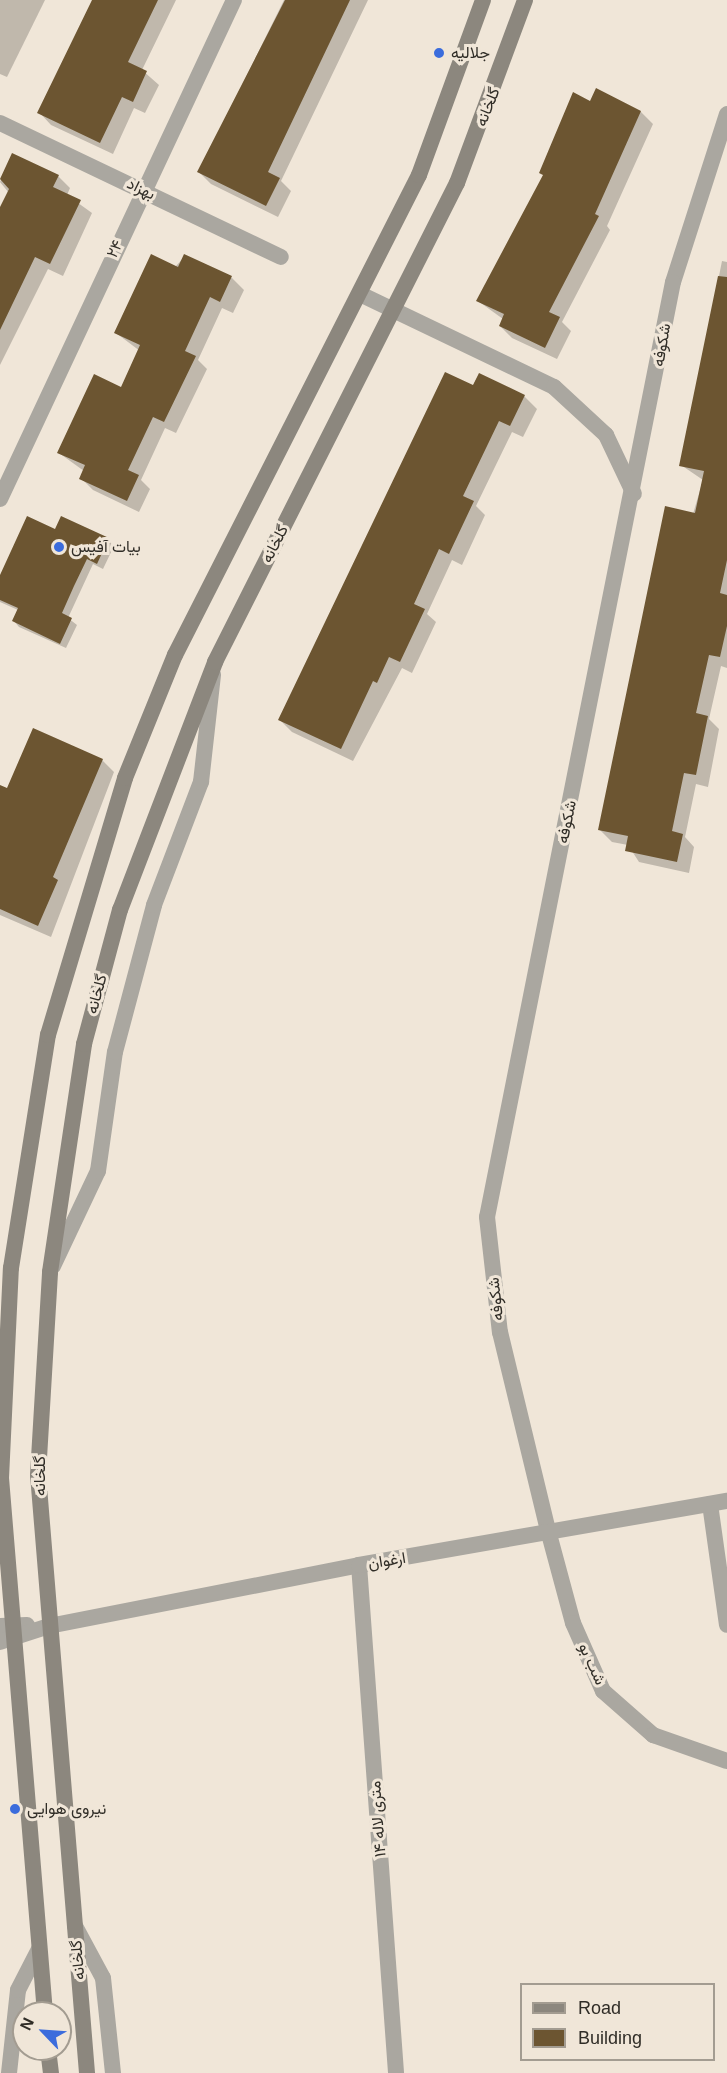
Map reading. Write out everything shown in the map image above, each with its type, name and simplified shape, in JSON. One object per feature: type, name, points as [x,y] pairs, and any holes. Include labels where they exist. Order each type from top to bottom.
[{"type":"main road","points":[[44,2001],[6,1633],[1,1478],[11,1268],[48,1035],[125,778],[174,655],[419,175],[483,0]]},
{"type":"main road","name":"گلخانه","points":[[87,2073],[38,1475],[50,1272],[84,1044],[117,921],[214,662],[457,183],[525,0]]},
{"type":"street","name":"۲۴","points":[[0,499],[143,189],[234,0]]},
{"type":"street","name":"شکوفه","points":[[549,1534],[500,1332],[487,1217],[634,494],[673,282],[727,114]]},
{"type":"street","name":"بهزاد","points":[[0,123],[143,189],[281,257]]},
{"type":"street","points":[[360,294],[554,387],[606,435],[634,494]]},
{"type":"street","points":[[50,1272],[98,1171],[115,1052],[154,905],[201,782],[214,662]]},
{"type":"street","points":[[719,1503],[727,1625]]},
{"type":"street","name":"ارغوان","points":[[6,1633],[359,1565],[719,1503]]},
{"type":"street","name":"شب بو","points":[[549,1534],[573,1623],[603,1691],[653,1735],[727,1761]]},
{"type":"street","name":"۱۴ متری لاله","points":[[359,1565],[396,2073]]},
{"type":"street","points":[[75,1925],[104,1978],[113,2073]]},
{"type":"street","points":[[9,2073],[18,1990],[39,1949]]},
{"type":"building","points":[[92,0],[158,0],[128,62],[147,71],[133,102],[122,97],[100,143],[37,113]]},
{"type":"building","points":[[285,0],[350,0],[268,172],[280,178],[266,206],[197,172]]},
{"type":"building","points":[[596,88],[641,111],[595,214],[599,216],[549,312],[560,317],[545,348],[499,326],[504,314],[476,301],[543,175],[539,173],[573,92],[590,101]]},
{"type":"building","points":[[12,153],[59,175],[53,187],[81,200],[50,264],[35,257],[0,330],[0,207],[9,189],[0,179]]},
{"type":"building","points":[[151,254],[178,267],[184,254],[232,276],[220,302],[210,297],[185,351],[196,356],[164,422],[153,417],[128,470],[139,475],[127,501],[79,479],[85,465],[57,453],[94,374],[121,387],[140,345],[114,333]]},
{"type":"building","points":[[718,276],[727,277],[727,560],[720,593],[727,595],[727,626],[720,657],[709,655],[696,713],[708,716],[696,775],[684,773],[672,831],[683,834],[677,862],[625,851],[628,836],[598,830],[665,506],[695,513],[704,471],[679,466]]},
{"type":"building","points":[[445,372],[473,385],[479,373],[525,395],[510,426],[499,421],[463,496],[474,501],[449,554],[439,549],[414,604],[425,609],[400,662],[389,657],[377,683],[373,681],[341,749],[278,720]]},
{"type":"building","points":[[27,516],[55,529],[61,516],[109,538],[97,564],[87,559],[74,586],[62,613],[72,618],[60,644],[12,621],[18,608],[0,600],[0,575]]},
{"type":"building","points":[[33,728],[103,759],[53,877],[58,880],[38,926],[0,909],[0,785],[7,788]]},
{"type":"place","name":"جلالیه","points":[[439,53]]},
{"type":"place","name":"بیات آفیس","points":[[59,547]]},
{"type":"place","name":"نیروی هوایی","points":[[15,1809]]}]
